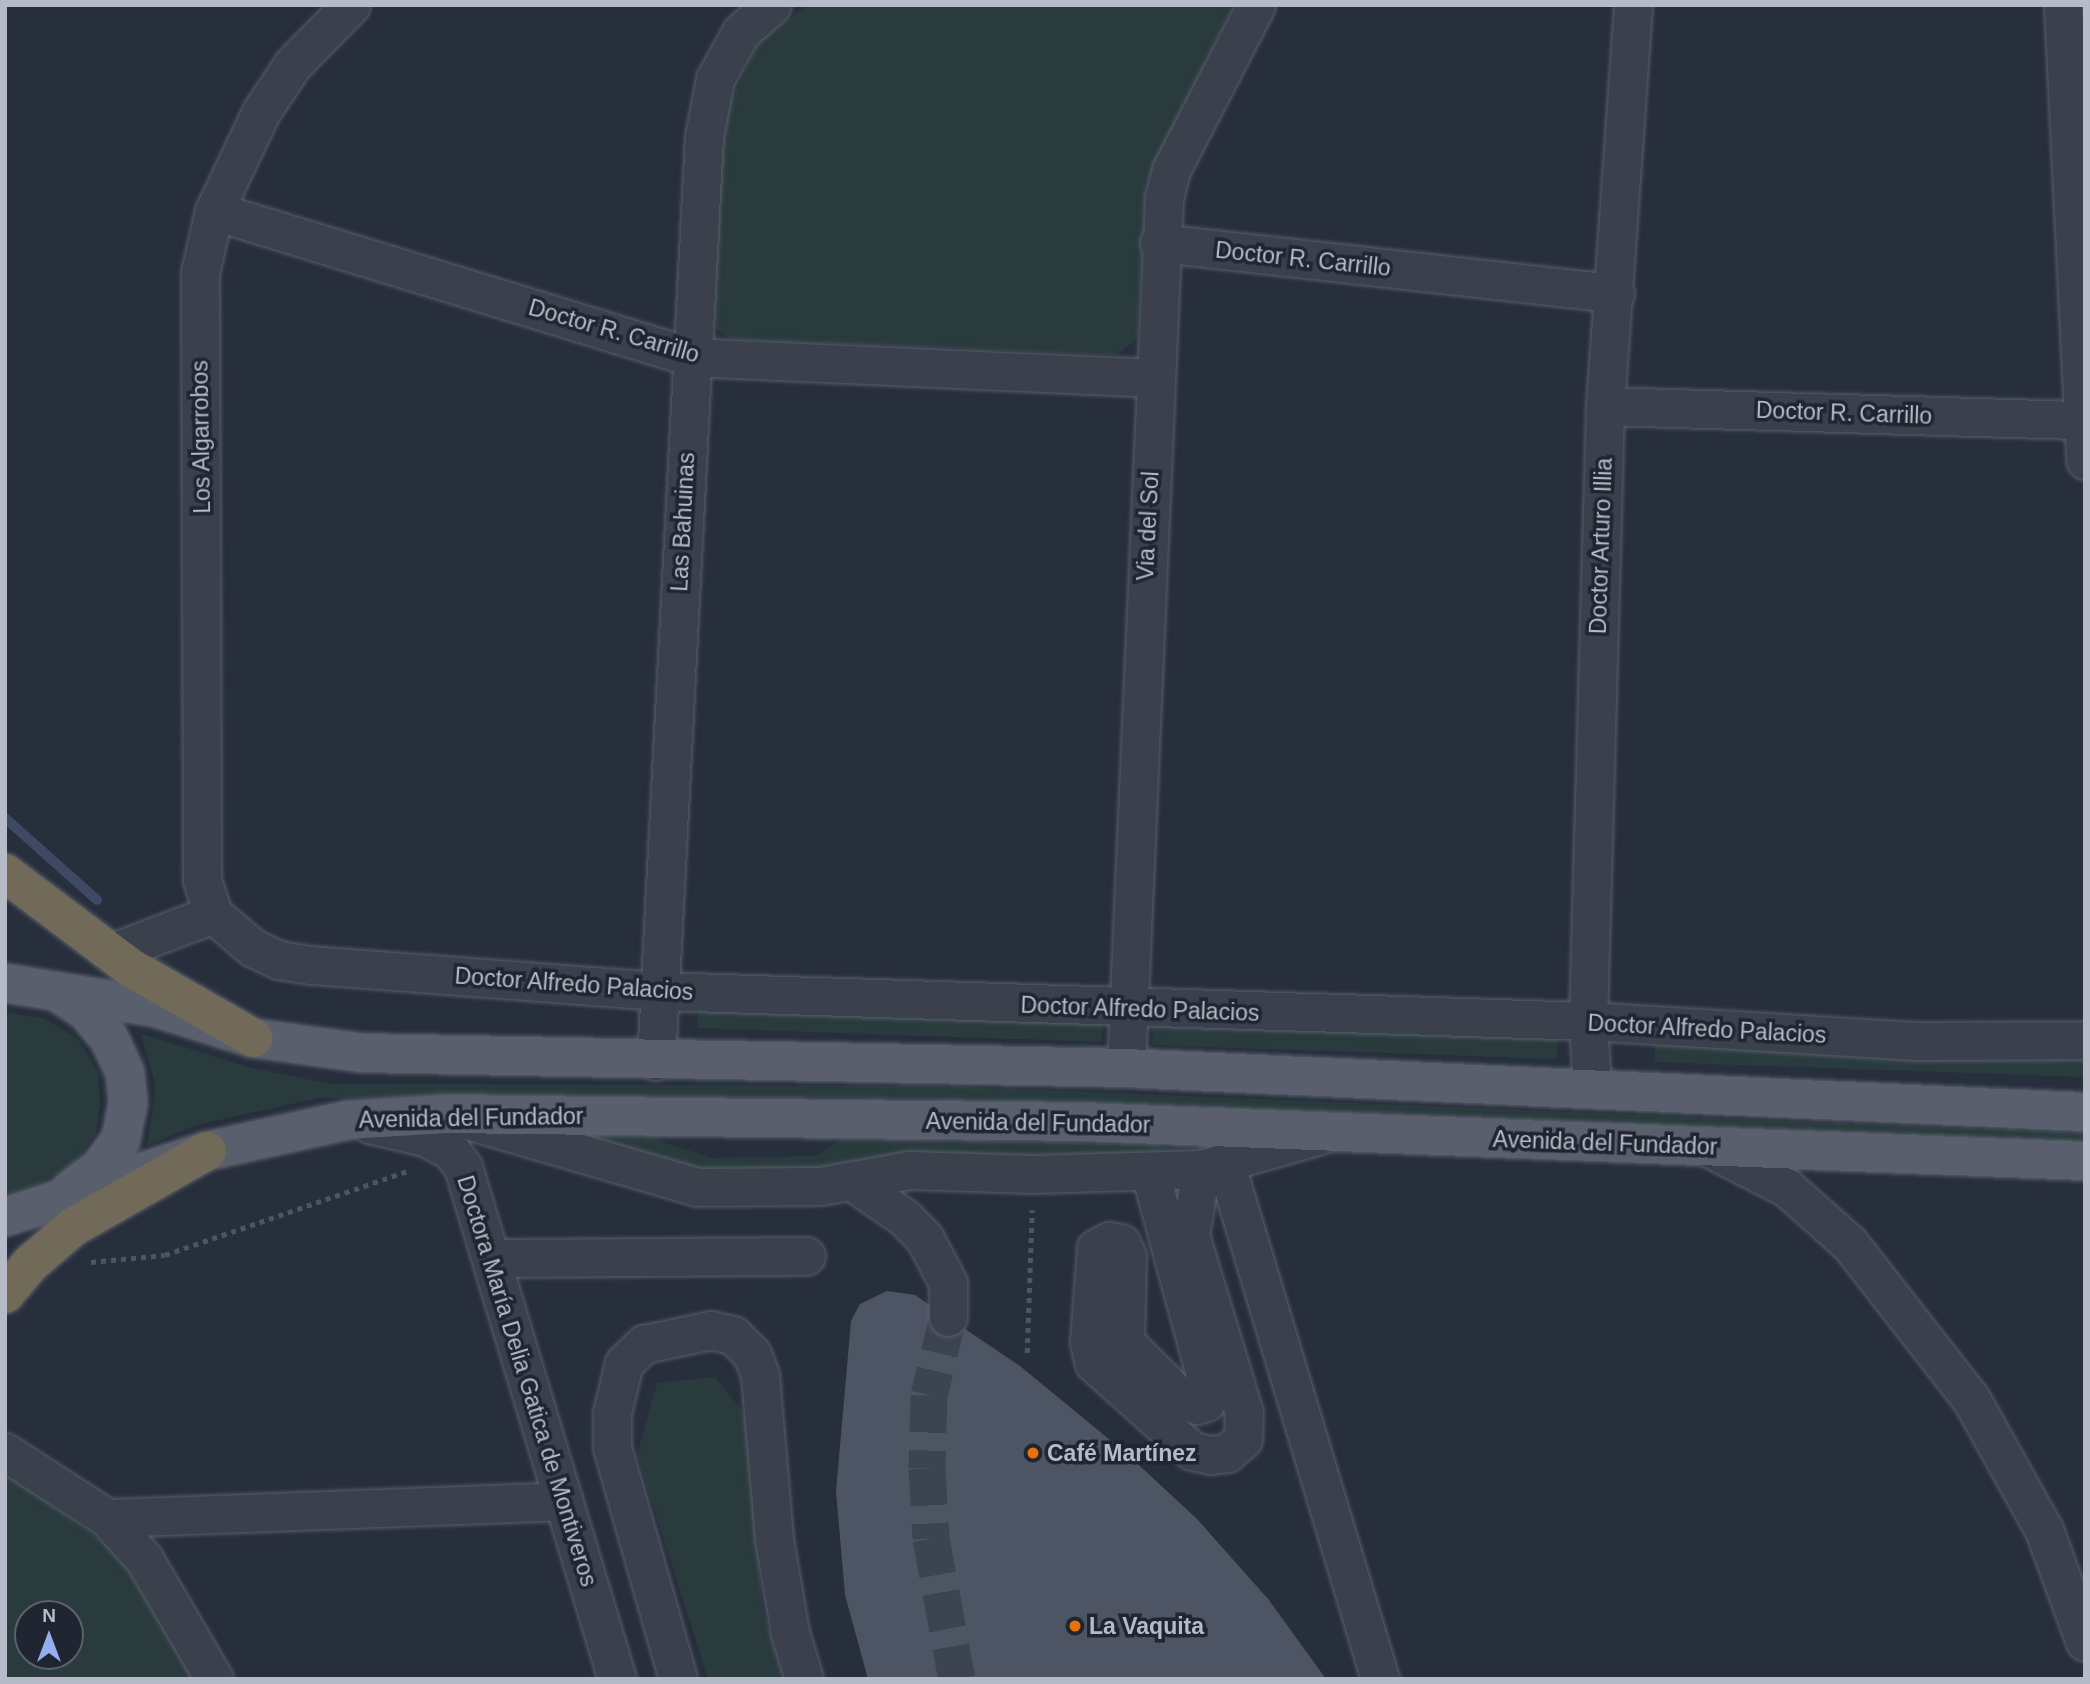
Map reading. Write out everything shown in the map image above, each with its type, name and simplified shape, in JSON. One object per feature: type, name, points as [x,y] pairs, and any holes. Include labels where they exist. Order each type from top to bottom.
[{"type":"highway","points":[[5,873],[110,953],[253,1038]]},
{"type":"highway","points":[[5,1294],[30,1264],[73,1227],[208,1151]]},
{"type":"main road","points":[[5,983],[48,987],[154,1007],[253,1038],[362,1054],[1126,1068],[2085,1112]]},
{"type":"main road","points":[[48,987],[86,1011],[109,1038],[125,1073],[128,1103],[121,1139],[101,1167],[49,1205]]},
{"type":"main road","name":"Avenida del Fundador","points":[[5,1217],[49,1205],[208,1151],[348,1120],[446,1114],[1083,1122],[2085,1161]]},
{"type":"street","name":"Los Algarrobos","points":[[213,914],[202,880],[200,273],[214,211],[273,93],[293,64],[351,5]]},
{"type":"street","name":"Las Bahuinas","points":[[656,1061],[704,137],[715,79],[741,32],[772,5]]},
{"type":"street","name":"Via del Sol","points":[[1126,1068],[1126,1009],[1159,243],[1171,170],[1256,5]]},
{"type":"street","name":"Doctor Arturo Illia","points":[[1592,1088],[1588,1021],[1605,406],[1615,293],[1633,5]]},
{"type":"street","points":[[2063,5],[2085,460]]},
{"type":"street","name":"Doctor R. Carrillo","points":[[214,211],[692,357],[1154,378]]},
{"type":"street","name":"Doctor R. Carrillo","points":[[1159,243],[1615,293]]},
{"type":"street","name":"Doctor R. Carrillo","points":[[1605,406],[2082,420]]},
{"type":"street","points":[[110,953],[213,914]]},
{"type":"street","name":"Doctor Alfredo Palacios","points":[[213,914],[228,931],[279,960],[660,992],[1126,1009],[1588,1021],[1919,1041],[2085,1040]]},
{"type":"street","points":[[446,1114],[697,1187],[853,1182],[910,1170],[1034,1174],[1150,1172],[1213,1165],[1329,1132]]},
{"type":"street","name":"Doctora María Delia Gatica de Montiveros","points":[[348,1120],[425,1137],[454,1155],[463,1167],[617,1679]]},
{"type":"street","points":[[1709,1148],[1787,1188],[1849,1243],[1971,1399],[2044,1530],[2085,1642]]},
{"type":"street","points":[[1150,1172],[1209,1389],[1206,1402],[1182,1399],[1125,1342],[1127,1256],[1121,1243],[1109,1241],[1096,1248],[1089,1342],[1094,1363],[1192,1451],[1211,1455],[1227,1453],[1243,1439],[1244,1413],[1190,1234],[1213,1165]]},
{"type":"street","points":[[1213,1165],[1380,1679]]},
{"type":"street","points":[[853,1182],[905,1218],[925,1239],[948,1283],[948,1317]]},
{"type":"street","points":[[492,1258],[806,1256]]},
{"type":"street","points":[[678,1679],[612,1448],[612,1412],[624,1363],[644,1345],[710,1331],[733,1335],[752,1354],[760,1376],[774,1539],[790,1633],[804,1679]]},
{"type":"street","points":[[5,1452],[107,1518],[144,1559],[214,1679]]},
{"type":"street","points":[[107,1518],[564,1501]]},
{"type":"path","points":[[85,1262],[165,1255],[454,1155]]},
{"type":"path","points":[[1027,1353],[1034,1174]]},
{"type":"shaded area","points":[[1233,5],[1146,185],[1137,338],[1117,355],[747,340],[726,337],[715,327],[717,163],[726,108],[761,39],[806,6]]},
{"type":"shaded area","points":[[698,1005],[1103,1019],[1102,1042],[697,1028]]},
{"type":"shaded area","points":[[5,1012],[45,1019],[78,1039],[98,1072],[100,1105],[96,1134],[73,1165],[37,1185],[5,1195]]},
{"type":"shaded area","points":[[1153,1022],[1558,1036],[1557,1059],[1152,1045]]},
{"type":"shaded area","points":[[141,1034],[252,1068],[331,1084],[941,1086],[2085,1133],[2085,1145],[858,1097],[319,1098],[196,1125],[147,1146],[156,1086]]},
{"type":"shaded area","points":[[1655,1043],[2085,1058],[2084,1077],[1654,1062]]},
{"type":"shaded area","points":[[587,1135],[642,1135],[712,1158],[817,1156],[843,1137],[1156,1145],[1182,1151],[700,1179],[587,1147]]},
{"type":"shaded area","points":[[715,1377],[745,1414],[763,1609],[784,1679],[708,1679],[637,1455],[657,1383]]},
{"type":"shaded area","points":[[5,1472],[121,1555],[195,1679],[5,1679]]},
{"type":"building","points":[[887,1291],[915,1295],[1020,1366],[1127,1454],[1197,1519],[1269,1600],[1326,1679],[868,1679],[845,1595],[836,1491],[851,1321],[860,1304]]},
{"type":"waterway","points":[[5,818],[97,900]]},
{"type":"tunnel","points":[[948,1317],[929,1395],[927,1468],[931,1538],[957,1679]]},
{"type":"place","name":"Café Martínez","points":[[1033,1453]]},
{"type":"place","name":"La Vaquita","points":[[1075,1626]]}]
